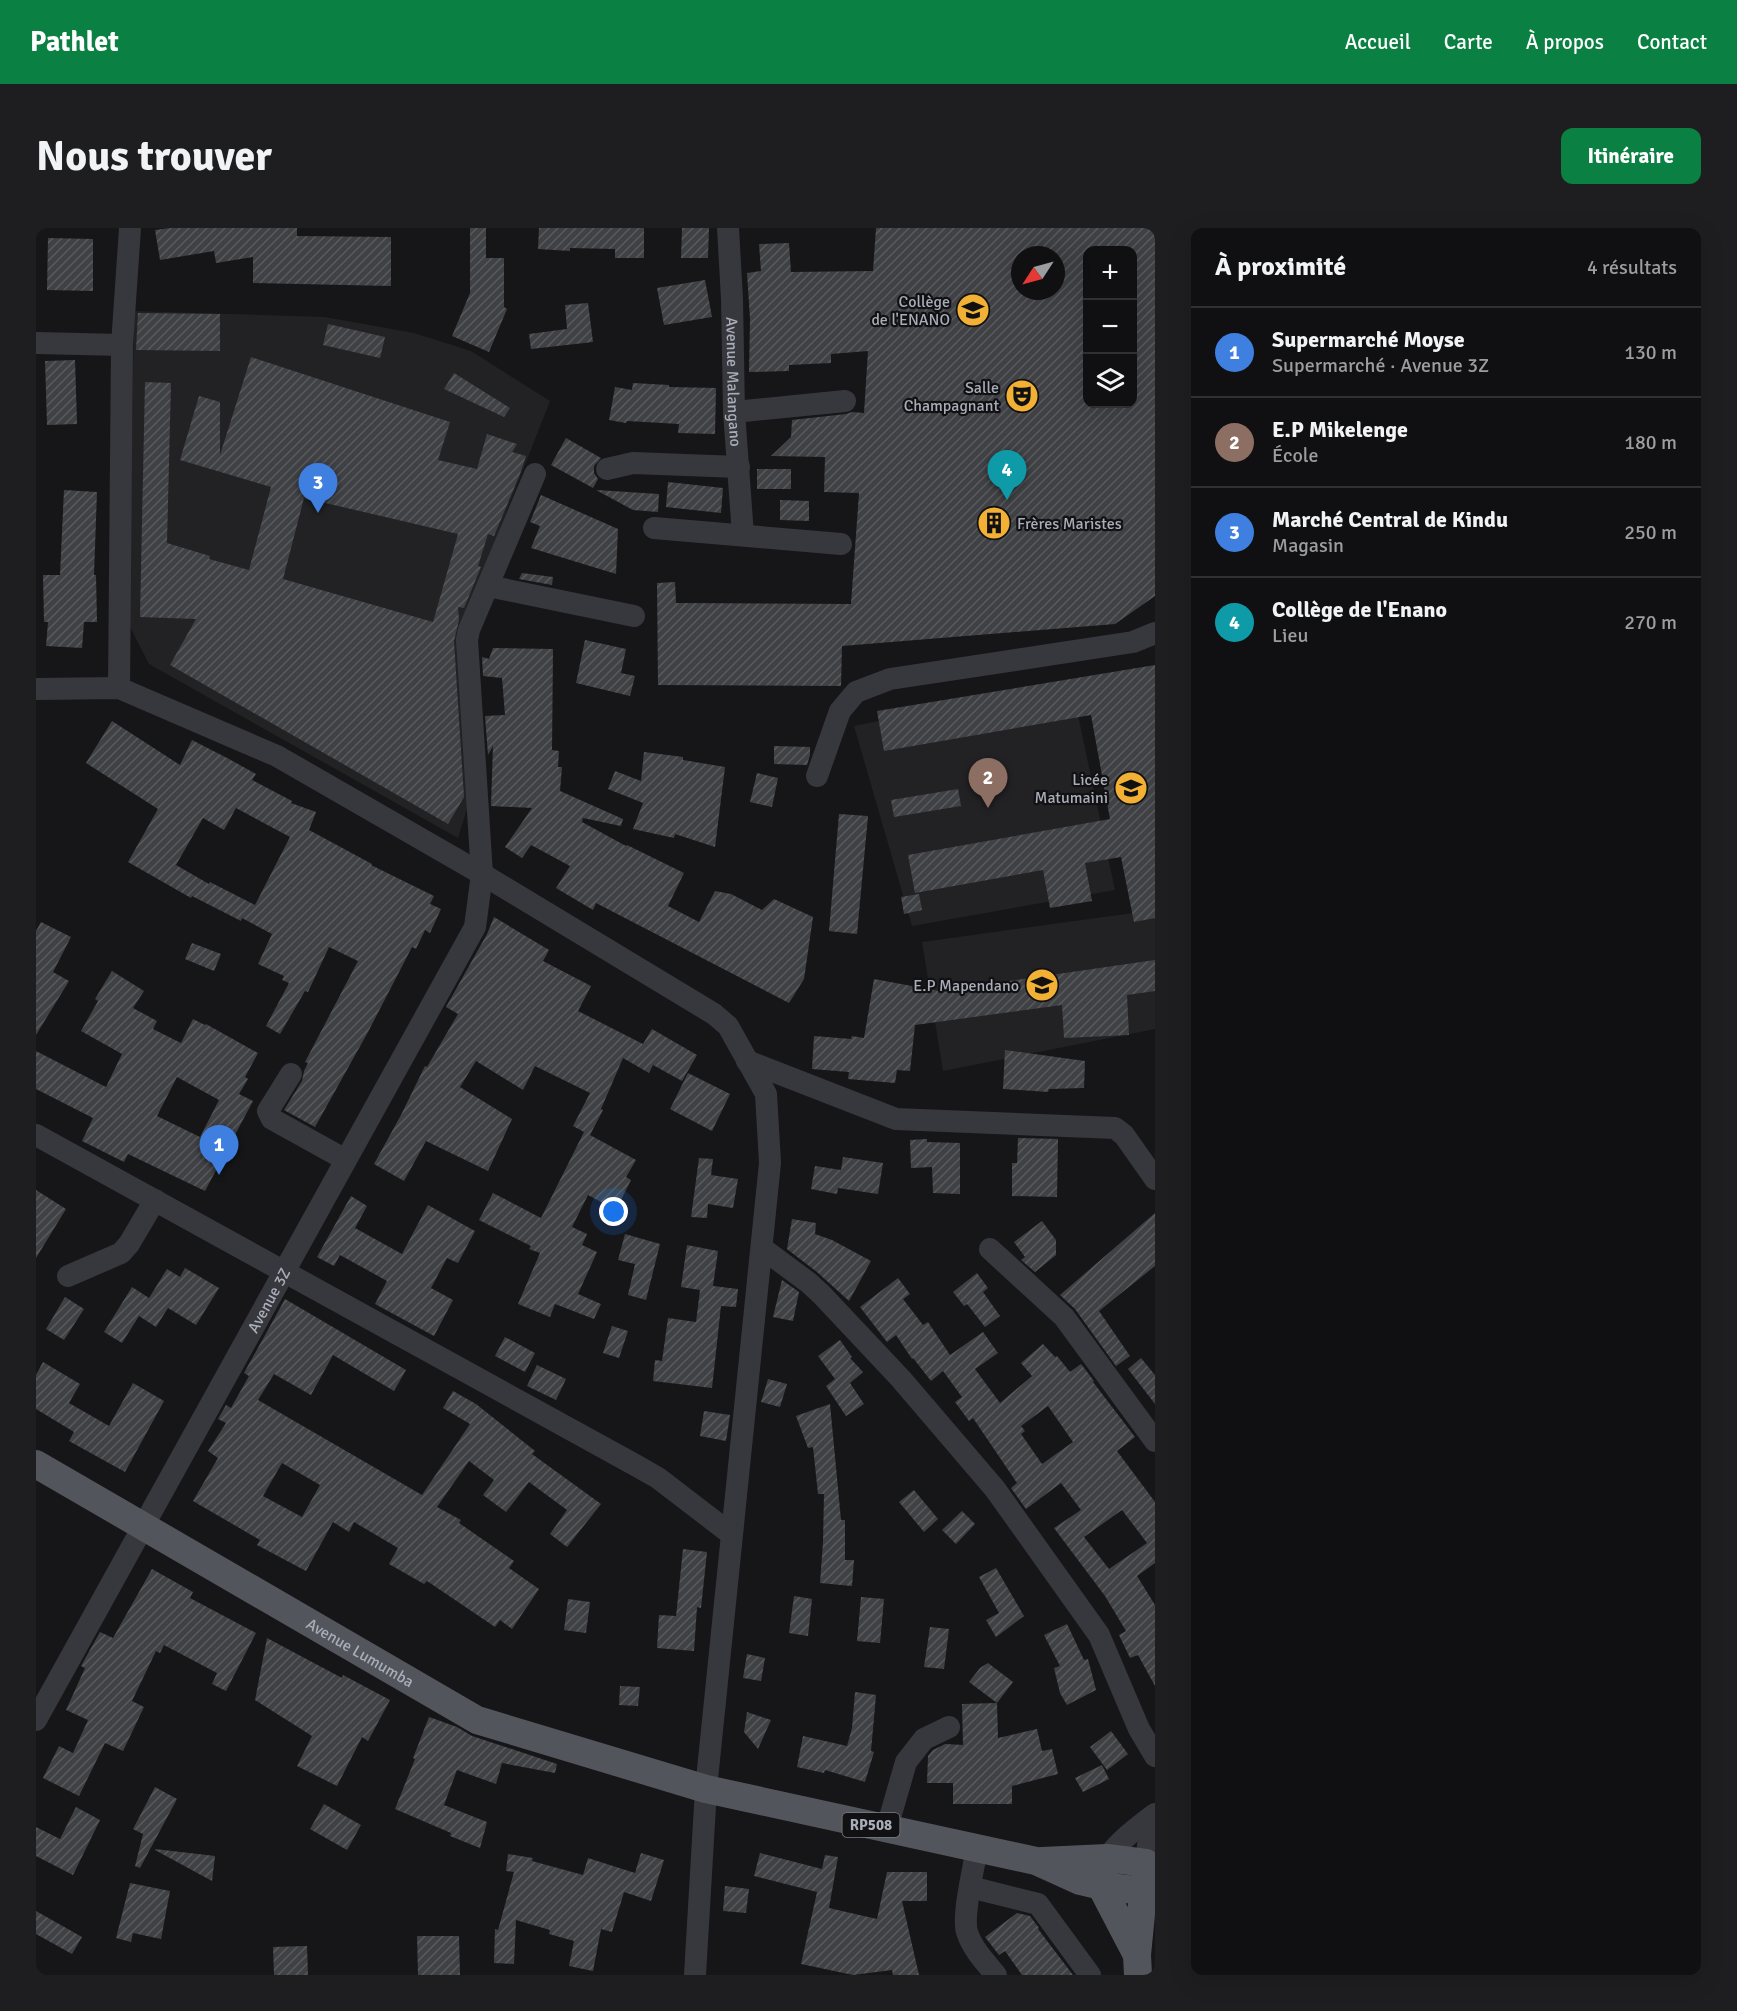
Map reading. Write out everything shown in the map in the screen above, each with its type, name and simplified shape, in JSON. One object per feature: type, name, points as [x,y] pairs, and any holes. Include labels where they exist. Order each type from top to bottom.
[{"type":"main road","name":"Avenue Lumumba","points":[[36,1464],[477,1720],[706,1789]]},
{"type":"main road","name":"RP508","points":[[706,1789],[1036,1861],[1080,1881],[1101,1886],[1150,1876]]},
{"type":"main road","name":"RP508","points":[[1036,1861],[1107,1858],[1150,1876]]},
{"type":"main road","points":[[1107,1858],[1101,1886],[1137,1965]]},
{"type":"main road","points":[[1137,1965],[1150,1876]]},
{"type":"street","points":[[119,688],[122,345],[130,228]]},
{"type":"street","name":"Avenue Malangano","points":[[728,228],[734,412],[743,535]]},
{"type":"street","points":[[36,343],[122,345]]},
{"type":"street","points":[[734,412],[845,401]]},
{"type":"street","points":[[607,469],[633,463],[739,467]]},
{"type":"street","name":"Avenue 3Z","points":[[36,1720],[475,927],[482,874],[468,630],[535,474]]},
{"type":"street","points":[[654,528],[841,544]]},
{"type":"street","points":[[488,586],[634,616]]},
{"type":"street","points":[[817,776],[840,711],[856,692],[890,679],[1133,642],[1155,633]]},
{"type":"street","points":[[36,688],[119,688],[277,756],[482,874],[714,1014],[728,1026],[766,1094],[770,1163],[706,1789],[696,1975]]},
{"type":"street","points":[[747,1061],[896,1119],[1115,1128],[1124,1135],[1155,1179]]},
{"type":"street","points":[[291,1074],[268,1111],[272,1119],[346,1160]]},
{"type":"street","points":[[36,1136],[637,1466],[657,1478],[731,1534]]},
{"type":"street","points":[[68,1276],[121,1253],[156,1200]]},
{"type":"street","points":[[762,1248],[822,1295],[901,1379],[995,1489],[1099,1635],[1110,1656],[1139,1729],[1155,1756]]},
{"type":"street","points":[[990,1248],[1064,1317],[1155,1441]]},
{"type":"street","points":[[887,1828],[906,1762],[924,1739],[949,1727]]},
{"type":"street","points":[[1107,1858],[1114,1848],[1151,1817]]},
{"type":"street","points":[[1150,1876],[1151,1817]]},
{"type":"street","points":[[977,1848],[970,1887],[967,1932],[980,1957],[996,1975]]},
{"type":"street","points":[[970,1887],[1038,1904],[1090,1975]]},
{"type":"shaded area","points":[[134,311],[325,317],[414,333],[471,351],[550,401],[462,625],[468,806],[458,838],[149,664],[129,625]]},
{"type":"shaded area","points":[[1071,682],[1115,890],[912,926],[854,726]]},
{"type":"shaded area","name":"E.P Mapendano","points":[[1155,910],[1155,1029],[943,1071],[922,942]]},
{"type":"building","points":[[297,228],[297,236],[391,237],[391,286],[253,283],[253,257],[216,263],[214,251],[160,260],[155,230]]},
{"type":"building","points":[[470,228],[486,228],[486,258],[504,258],[504,307],[507,309],[489,352],[452,336],[470,293]]},
{"type":"building","points":[[539,228],[644,228],[644,258],[615,258],[615,249],[570,248],[570,251],[538,249]]},
{"type":"building","points":[[682,228],[709,228],[708,258],[681,258]]},
{"type":"building","name":"Collège de l'ENANO","points":[[876,228],[1155,228],[1155,596],[1115,624],[842,646],[841,686],[658,685],[657,583],[675,582],[676,603],[851,604],[859,493],[824,492],[825,457],[771,456],[791,437],[792,420],[852,412],[864,413],[868,351],[831,354],[831,363],[789,365],[789,371],[749,372],[750,319],[747,273],[761,271],[759,244],[789,243],[791,272],[873,271]]},
{"type":"building","points":[[48,238],[93,239],[93,291],[47,290]]},
{"type":"building","points":[[705,280],[712,317],[664,325],[657,288]]},
{"type":"building","points":[[588,303],[593,342],[531,349],[529,334],[567,329],[565,305]]},
{"type":"building","points":[[138,313],[220,314],[220,351],[136,350]]},
{"type":"building","points":[[328,324],[385,337],[380,358],[323,345]]},
{"type":"building","points":[[251,357],[450,422],[438,460],[477,469],[487,434],[517,444],[512,452],[526,456],[494,536],[488,534],[478,566],[481,567],[464,608],[458,607],[459,620],[454,641],[464,797],[448,824],[170,665],[196,619],[140,617],[145,382],[171,383],[167,543],[210,556],[209,559],[249,570],[271,487],[180,460],[199,396],[220,402],[220,455]],"holes":[[[304,498],[458,534],[433,622],[283,579]]]},
{"type":"building","points":[[75,360],[77,424],[47,425],[45,361]]},
{"type":"building","points":[[454,373],[510,408],[504,417],[444,389]]},
{"type":"building","points":[[633,383],[669,385],[669,387],[716,388],[715,434],[678,433],[679,424],[627,421],[626,423],[609,420],[615,387],[632,390]]},
{"type":"building","points":[[566,438],[601,458],[594,466],[594,473],[598,479],[593,488],[551,465]]},
{"type":"building","points":[[757,469],[791,469],[791,489],[757,489]]},
{"type":"building","points":[[668,482],[723,488],[721,513],[666,507]]},
{"type":"building","points":[[64,490],[97,492],[94,575],[96,575],[97,622],[84,622],[82,648],[46,646],[48,622],[44,622],[43,575],[60,575]]},
{"type":"building","points":[[596,490],[659,494],[658,512],[633,510]]},
{"type":"building","points":[[541,495],[618,529],[616,574],[531,548],[540,526],[530,522]]},
{"type":"building","points":[[780,500],[809,501],[809,521],[780,520]]},
{"type":"building","points":[[522,573],[553,577],[552,585],[519,579]]},
{"type":"building","points":[[585,640],[626,649],[621,673],[635,676],[630,696],[576,683]]},
{"type":"building","points":[[493,648],[553,649],[552,750],[559,751],[558,767],[562,767],[560,791],[623,819],[621,826],[583,818],[582,822],[684,873],[668,906],[699,922],[715,891],[731,894],[762,910],[774,899],[813,917],[804,979],[789,1003],[596,903],[593,910],[556,888],[570,866],[531,845],[522,858],[505,847],[532,808],[491,806],[493,746],[488,755],[485,716],[505,715],[502,678],[483,676],[482,657],[489,659]]},
{"type":"building","points":[[1155,665],[1155,918],[1134,922],[1121,857],[1085,863],[1092,901],[1050,908],[1043,870],[915,893],[908,855],[1110,819],[1091,715],[884,751],[877,711]]},
{"type":"building","points":[[112,721],[180,765],[192,740],[256,774],[252,780],[292,801],[291,803],[316,812],[309,830],[371,865],[434,896],[430,904],[441,909],[430,933],[425,930],[416,949],[412,947],[315,1127],[284,1110],[302,1081],[308,1063],[305,1062],[358,961],[329,947],[308,992],[305,991],[280,1034],[266,1026],[289,983],[282,980],[284,976],[258,964],[272,934],[242,918],[241,921],[192,896],[191,898],[128,862],[158,809],[86,763]],"holes":[[[236,808],[290,837],[255,905],[210,882],[209,884],[176,865],[203,818],[224,830]]]},
{"type":"building","points":[[774,746],[810,747],[807,765],[774,764]]},
{"type":"building","points":[[644,752],[683,757],[683,760],[725,767],[715,847],[675,834],[674,838],[633,829],[643,803],[608,789],[615,771],[641,781]]},
{"type":"building","points":[[757,773],[778,778],[772,807],[750,802]]},
{"type":"building","points":[[958,789],[961,806],[894,817],[891,800]]},
{"type":"building","points":[[839,814],[868,816],[857,934],[829,931]]},
{"type":"building","points":[[919,894],[922,910],[904,914],[901,897]]},
{"type":"building","points":[[494,917],[549,950],[543,961],[591,986],[578,1011],[643,1044],[652,1029],[697,1055],[682,1081],[653,1065],[649,1073],[623,1058],[601,1109],[603,1110],[590,1135],[636,1160],[626,1177],[631,1180],[616,1210],[588,1195],[572,1227],[587,1234],[582,1245],[597,1252],[578,1294],[601,1304],[594,1319],[555,1304],[550,1317],[518,1304],[540,1253],[529,1249],[531,1246],[479,1220],[493,1193],[541,1218],[584,1132],[573,1126],[590,1093],[535,1066],[523,1090],[476,1061],[460,1087],[512,1119],[488,1171],[426,1141],[404,1181],[374,1164],[425,1066],[427,1067],[458,1014],[446,1007],[487,934]]},
{"type":"building","points":[[41,922],[71,937],[53,972],[69,981],[36,1035],[36,931]]},
{"type":"building","points":[[192,943],[221,954],[214,971],[185,959]]},
{"type":"building","points":[[1155,960],[1155,991],[1127,995],[1129,1035],[1064,1038],[1062,1005],[915,1025],[910,1071],[897,1070],[895,1083],[848,1079],[849,1072],[812,1069],[814,1036],[864,1038],[874,979],[939,991]]},
{"type":"building","points":[[112,971],[144,991],[133,1008],[157,1021],[153,1029],[181,1043],[193,1019],[258,1053],[245,1077],[248,1079],[239,1094],[253,1101],[205,1191],[128,1154],[124,1162],[82,1141],[93,1118],[36,1089],[36,1051],[106,1087],[122,1054],[81,1031],[98,1001],[95,999]],"holes":[[[177,1077],[219,1100],[200,1137],[157,1116]]]},
{"type":"building","points":[[1005,1050],[1085,1061],[1084,1088],[1049,1089],[1048,1092],[1003,1089]]},
{"type":"building","points":[[688,1073],[730,1094],[712,1131],[670,1109]]},
{"type":"building","points":[[1018,1138],[1058,1139],[1057,1197],[1012,1196],[1012,1163],[1017,1163]]},
{"type":"building","points":[[927,1139],[927,1142],[960,1143],[960,1194],[933,1193],[932,1167],[911,1168],[910,1140]]},
{"type":"building","points":[[843,1157],[883,1163],[878,1194],[838,1188],[837,1194],[811,1189],[815,1166],[841,1170]]},
{"type":"building","points":[[699,1158],[713,1159],[711,1175],[738,1179],[733,1208],[708,1204],[707,1218],[691,1217]]},
{"type":"building","points":[[36,1190],[66,1209],[36,1258]]},
{"type":"building","points":[[351,1196],[367,1206],[355,1228],[402,1254],[428,1205],[475,1231],[458,1263],[447,1258],[431,1288],[453,1300],[434,1336],[375,1304],[387,1281],[340,1255],[334,1266],[317,1257]]},
{"type":"building","points":[[1155,1213],[1155,1266],[1099,1311],[1130,1356],[1116,1366],[1075,1309],[1060,1295]]},
{"type":"building","points":[[792,1219],[816,1223],[815,1234],[832,1240],[871,1261],[849,1301],[787,1249]]},
{"type":"building","points":[[1042,1221],[1056,1240],[1056,1255],[1035,1272],[1021,1260],[1025,1257],[1014,1242]]},
{"type":"building","points":[[625,1234],[660,1244],[646,1300],[628,1295],[635,1264],[618,1260]]},
{"type":"building","points":[[687,1245],[718,1251],[713,1286],[738,1289],[736,1307],[721,1306],[712,1388],[653,1381],[655,1360],[662,1361],[668,1318],[696,1322],[700,1290],[681,1287]]},
{"type":"building","points":[[185,1268],[219,1288],[196,1325],[168,1308],[156,1327],[139,1316],[122,1343],[104,1332],[132,1287],[149,1298],[167,1269],[180,1277]]},
{"type":"building","points":[[977,1273],[988,1288],[983,1292],[1000,1316],[985,1327],[967,1304],[964,1306],[953,1292]]},
{"type":"building","points":[[898,1278],[910,1294],[903,1299],[923,1325],[928,1322],[950,1355],[983,1332],[998,1353],[975,1369],[1000,1403],[1032,1376],[1021,1363],[1043,1344],[1070,1372],[1081,1364],[1135,1437],[1117,1451],[1155,1502],[1155,1563],[1137,1576],[1155,1605],[1155,1686],[1138,1655],[1130,1658],[1119,1635],[1126,1631],[1105,1596],[1054,1528],[1081,1510],[1061,1483],[1026,1509],[1011,1488],[1017,1483],[973,1418],[969,1421],[955,1402],[962,1397],[943,1371],[931,1381],[896,1335],[887,1342],[860,1307]],"holes":[[[1048,1406],[1073,1442],[1042,1464],[1021,1434],[1025,1431],[1021,1426]],[[1122,1510],[1147,1543],[1109,1569],[1084,1537]]]},
{"type":"building","points":[[782,1280],[799,1292],[793,1321],[773,1317]]},
{"type":"building","points":[[65,1297],[84,1309],[64,1340],[46,1329]]},
{"type":"building","points":[[285,1299],[406,1370],[394,1391],[333,1355],[311,1395],[274,1374],[258,1400],[422,1495],[470,1424],[443,1408],[453,1391],[476,1404],[535,1451],[532,1454],[601,1504],[567,1547],[550,1534],[567,1510],[529,1482],[506,1512],[483,1495],[494,1480],[469,1461],[437,1507],[461,1520],[459,1523],[514,1561],[509,1568],[539,1589],[512,1629],[500,1620],[495,1627],[427,1581],[424,1584],[389,1564],[398,1548],[354,1522],[349,1532],[333,1522],[306,1571],[257,1545],[260,1540],[193,1501],[218,1458],[208,1451],[226,1423],[218,1419],[226,1405],[231,1408],[249,1376],[244,1373]],"holes":[[[282,1463],[320,1485],[302,1517],[263,1496]]]},
{"type":"building","points":[[612,1326],[628,1331],[619,1358],[603,1353]]},
{"type":"building","points":[[505,1337],[535,1353],[525,1372],[495,1356]]},
{"type":"building","points":[[840,1340],[852,1357],[850,1358],[863,1372],[850,1383],[864,1404],[846,1416],[826,1386],[835,1379],[818,1356]]},
{"type":"building","points":[[1141,1358],[1155,1375],[1155,1404],[1128,1369]]},
{"type":"building","points":[[43,1362],[80,1384],[69,1403],[109,1426],[133,1383],[164,1401],[125,1472],[69,1441],[74,1432],[36,1409],[36,1375]]},
{"type":"building","points":[[537,1365],[566,1379],[556,1400],[527,1386]]},
{"type":"building","points":[[768,1379],[787,1384],[780,1407],[761,1402]]},
{"type":"building","points":[[830,1404],[841,1520],[845,1520],[845,1560],[854,1560],[852,1586],[820,1583],[824,1494],[818,1494],[813,1447],[808,1448],[796,1416]]},
{"type":"building","points":[[704,1411],[730,1415],[726,1441],[700,1436]]},
{"type":"building","points":[[914,1490],[938,1519],[924,1532],[899,1502]]},
{"type":"building","points":[[962,1511],[975,1524],[956,1544],[942,1530]]},
{"type":"building","points":[[683,1549],[707,1552],[701,1608],[697,1607],[694,1651],[657,1648],[659,1615],[676,1616]]},
{"type":"building","points":[[996,1568],[1024,1616],[996,1637],[986,1620],[999,1613],[979,1577]]},
{"type":"building","points":[[152,1569],[193,1592],[190,1598],[256,1633],[226,1691],[212,1684],[217,1673],[164,1645],[160,1653],[156,1651],[132,1701],[144,1707],[123,1751],[105,1743],[79,1796],[43,1778],[59,1746],[73,1753],[88,1720],[66,1710],[85,1668],[81,1666],[100,1632],[113,1638]]},
{"type":"building","points":[[794,1596],[812,1599],[808,1636],[789,1633]]},
{"type":"building","points":[[861,1597],[884,1599],[880,1643],[857,1641]]},
{"type":"building","points":[[568,1599],[590,1602],[586,1633],[564,1630]]},
{"type":"building","points":[[1067,1624],[1084,1660],[1088,1659],[1096,1690],[1067,1705],[1060,1693],[1054,1668],[1060,1666],[1044,1635]]},
{"type":"building","points":[[930,1627],[949,1629],[944,1669],[924,1667]]},
{"type":"building","points":[[267,1638],[342,1678],[343,1675],[390,1700],[368,1741],[362,1737],[337,1786],[297,1766],[312,1736],[255,1700]]},
{"type":"building","points":[[747,1654],[765,1658],[761,1681],[743,1678]]},
{"type":"building","points":[[988,1663],[1013,1682],[997,1703],[969,1682],[980,1668]]},
{"type":"building","points":[[620,1686],[640,1687],[638,1706],[619,1705]]},
{"type":"building","points":[[855,1692],[876,1695],[871,1751],[874,1752],[865,1782],[825,1770],[824,1773],[797,1767],[803,1736],[847,1746],[852,1728]]},
{"type":"building","points":[[997,1703],[998,1738],[1037,1729],[1042,1751],[1052,1749],[1058,1774],[1012,1786],[1012,1804],[953,1804],[953,1783],[927,1783],[928,1756],[933,1750],[945,1744],[963,1745],[962,1704]]},
{"type":"building","points":[[747,1712],[771,1720],[758,1749],[744,1732]]},
{"type":"building","points":[[429,1717],[457,1727],[472,1736],[557,1764],[555,1773],[502,1763],[496,1784],[457,1770],[444,1805],[487,1822],[480,1848],[395,1809]]},
{"type":"building","points":[[1111,1731],[1128,1754],[1107,1770],[1090,1747]]},
{"type":"building","points":[[1102,1765],[1109,1779],[1083,1792],[1075,1778]]},
{"type":"building","points":[[155,1787],[177,1799],[140,1868],[135,1866],[143,1834],[133,1829]]},
{"type":"building","points":[[324,1804],[361,1825],[347,1850],[310,1829]]},
{"type":"building","points":[[76,1807],[100,1820],[73,1875],[36,1856],[36,1827],[60,1839]]},
{"type":"building","points":[[155,1850],[215,1856],[212,1881]]},
{"type":"building","points":[[641,1853],[664,1860],[651,1901],[624,1892],[612,1932],[601,1929],[593,1971],[569,1966],[574,1941],[549,1934],[550,1930],[516,1920],[514,1964],[494,1963],[495,1929],[498,1930],[514,1872],[506,1871],[508,1854],[533,1858],[532,1861],[583,1875],[588,1858],[635,1873]]},
{"type":"building","points":[[760,1853],[822,1869],[825,1855],[838,1857],[829,1908],[877,1919],[887,1872],[927,1872],[927,1901],[902,1901],[919,1975],[893,1975],[892,1970],[853,1975],[801,1964],[817,1892],[754,1876]]},
{"type":"building","points":[[130,1883],[170,1891],[161,1939],[133,1933],[131,1942],[116,1938]]},
{"type":"building","points":[[725,1886],[749,1889],[746,1913],[723,1911]]},
{"type":"building","points":[[36,1911],[82,1937],[72,1954],[36,1934]]},
{"type":"building","points":[[1017,1913],[1030,1916],[1073,1975],[1022,1975],[1005,1951],[999,1955],[985,1937]]},
{"type":"building","points":[[417,1936],[459,1936],[460,1975],[418,1975]]},
{"type":"building","points":[[307,1946],[308,1975],[274,1975],[273,1947]]},
{"type":"place","name":"Collège de l'ENANO","points":[[973,310]]},
{"type":"place","name":"Salle Champagnant","points":[[1022,396]]},
{"type":"place","name":"Collège de l'Enano","points":[[1007,500]]},
{"type":"place","name":"Marché Central de Kindu","points":[[318,513]]},
{"type":"place","name":"Frères Maristes","points":[[994,523]]},
{"type":"place","name":"Licée Matumaini","points":[[1131,788]]},
{"type":"place","name":"E.P Mikelenge","points":[[988,808]]},
{"type":"place","name":"E.P Mapendano","points":[[1042,985]]},
{"type":"place","name":"Supermarché Moyse","points":[[219,1175]]}]
